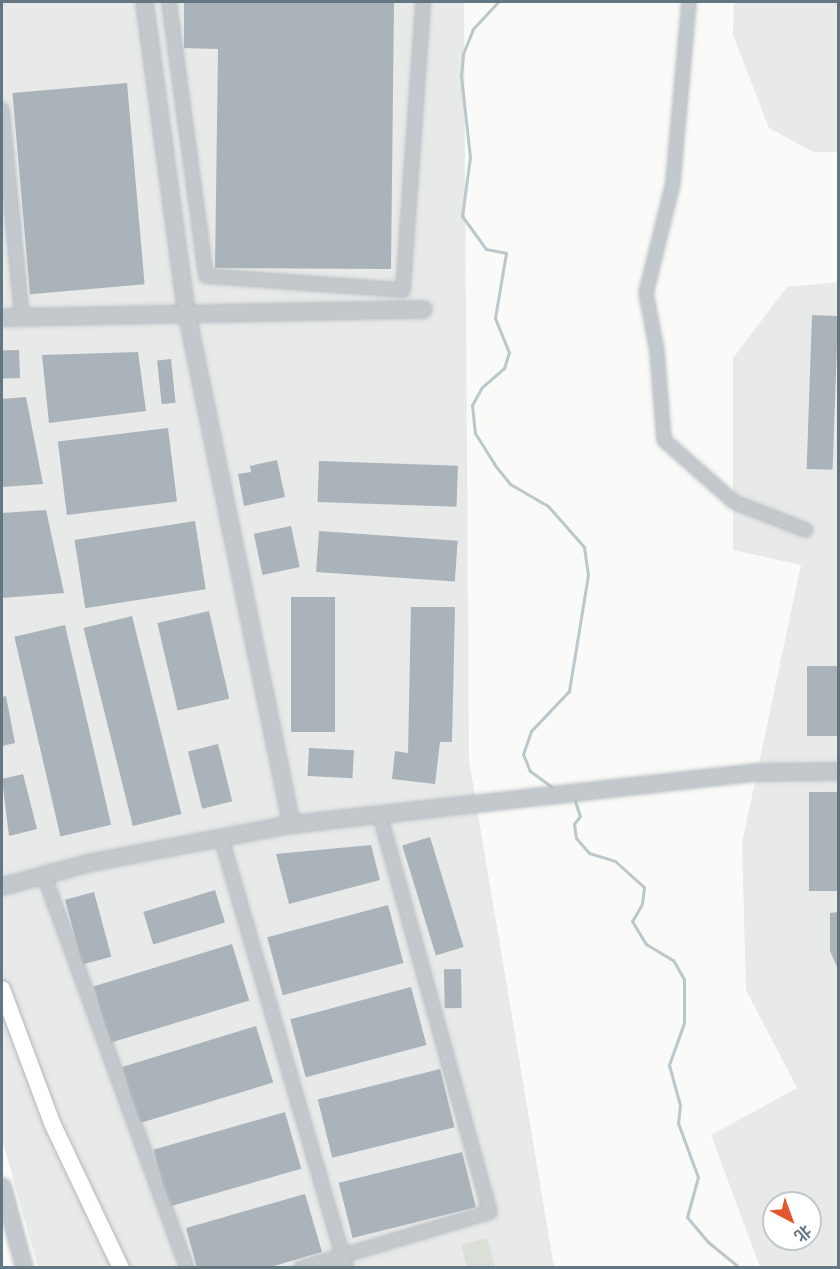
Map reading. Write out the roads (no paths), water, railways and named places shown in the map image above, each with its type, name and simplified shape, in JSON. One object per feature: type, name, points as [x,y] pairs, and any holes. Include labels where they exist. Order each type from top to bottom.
[{"type":"main road","points":[[2,989],[52,1123],[121,1268]]},
{"type":"main road","points":[[2,1017],[44,1126],[112,1268]]},
{"type":"street","points":[[144,2],[186,311],[291,824]]},
{"type":"street","points":[[169,2],[206,276],[403,290],[423,2]]},
{"type":"street","points":[[689,2],[673,183],[646,293],[657,351],[664,440],[734,502],[806,530]]},
{"type":"street","points":[[2,110],[22,316]]},
{"type":"street","points":[[2,317],[186,311],[423,309]]},
{"type":"street","points":[[2,886],[221,837],[291,824],[381,816],[757,772],[838,771]]},
{"type":"street","points":[[301,1268],[344,1262],[490,1212],[381,816]]},
{"type":"street","points":[[221,837],[344,1262]]},
{"type":"street","points":[[44,875],[188,1268]]},
{"type":"street","points":[[2,1186],[24,1268]]},
{"type":"waterway","points":[[498,2],[473,29],[463,54],[461,76],[470,157],[462,216],[486,249],[506,253],[495,318],[509,352],[504,368],[482,387],[472,405],[475,433],[494,464],[510,484],[548,506],[584,547],[588,575],[569,691],[531,731],[523,754],[530,771],[555,789]]},
{"type":"waterway","points":[[574,798],[580,816],[574,824],[576,838],[589,853],[615,861],[644,887],[642,904],[632,921],[646,944],[673,960],[684,979],[684,1023],[669,1065],[680,1105],[678,1123],[698,1177],[687,1217],[708,1242],[740,1268]]}]
